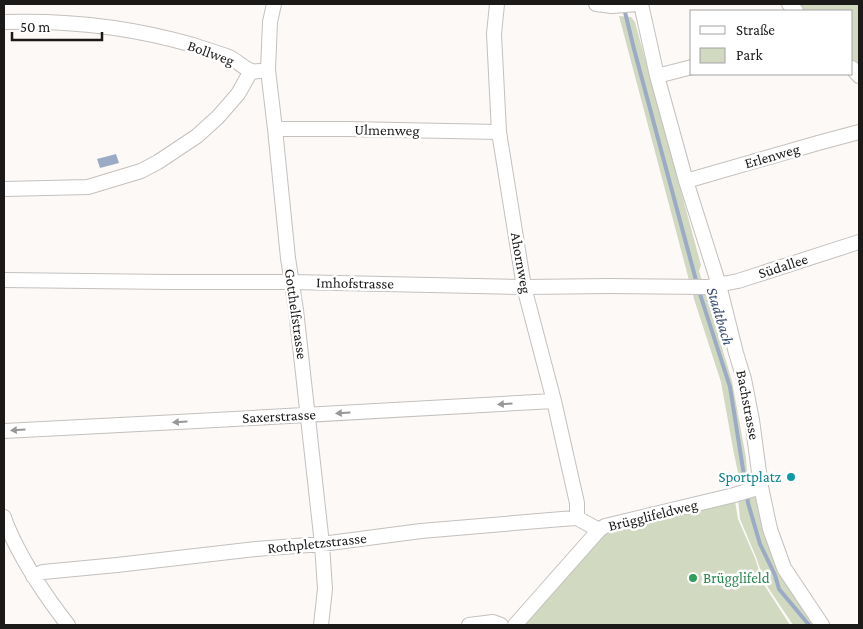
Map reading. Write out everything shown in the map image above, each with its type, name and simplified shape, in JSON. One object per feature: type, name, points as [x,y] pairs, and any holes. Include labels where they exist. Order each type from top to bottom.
[{"type":"street","name":"Gotthelfstrasse","points":[[274,4],[270,22],[268,70],[322,544],[325,589],[321,625]]},
{"type":"street","name":"Ahornweg","points":[[497,4],[494,34],[499,132],[524,287],[554,401],[577,503],[577,518]]},
{"type":"street","points":[[596,4],[612,6],[636,4]]},
{"type":"street","name":"Bachstrasse","points":[[636,4],[686,181],[713,286],[744,379],[752,420],[761,488],[770,529],[784,568],[822,625]]},
{"type":"street","name":"Bollweg","points":[[4,22],[40,21],[94,25],[155,36],[221,54],[251,71],[268,70]]},
{"type":"street","points":[[657,76],[690,68]]},
{"type":"street","points":[[4,189],[88,187],[142,171],[197,136],[218,117],[238,94],[251,71]]},
{"type":"street","name":"Ulmenweg","points":[[275,129],[499,132]]},
{"type":"street","name":"Erlenweg","points":[[686,181],[859,132]]},
{"type":"street","name":"Südallee","points":[[713,286],[738,281],[859,242]]},
{"type":"street","name":"Imhofstrasse","points":[[4,280],[292,282],[524,287],[713,286]]},
{"type":"street","name":"Saxerstrasse","points":[[4,431],[554,401]]},
{"type":"street","name":"Brügglifeldweg","points":[[515,625],[599,530],[605,526],[761,488]]},
{"type":"street","points":[[4,517],[18,550],[55,609],[68,625]]},
{"type":"street","points":[[577,518],[599,530]]},
{"type":"street","name":"Rothpletzstrasse","points":[[34,576],[43,572],[256,548],[322,544],[421,531],[577,518]]},
{"type":"street","points":[[469,625],[493,622],[501,625]]},
{"type":"green space","points":[[796,4],[859,4],[858,67],[853,61],[853,10],[802,10]]},
{"type":"green space","points":[[619,16],[631,17],[635,22],[701,265],[699,271],[732,381],[746,458],[748,485],[741,486],[721,382],[694,299]]},
{"type":"green space","points":[[734,495],[738,519],[755,558],[763,583],[790,625],[515,625],[599,530]]},
{"type":"green space","points":[[754,497],[758,500],[815,625],[793,625],[765,583],[740,519],[738,499]]},
{"type":"water","points":[[116,154],[119,163],[100,168],[97,159]]},
{"type":"waterway","name":"Stadtbach","points":[[624,8],[697,284]]},
{"type":"waterway","name":"Stadtbach","points":[[699,291],[730,387],[746,488]]},
{"type":"waterway","name":"Stadtbach","points":[[747,495],[760,544],[775,575],[779,589],[809,625]]},
{"type":"place","name":"Sportplatz","points":[[791,477]]},
{"type":"place","name":"Brügglifeld","points":[[693,578]]}]
